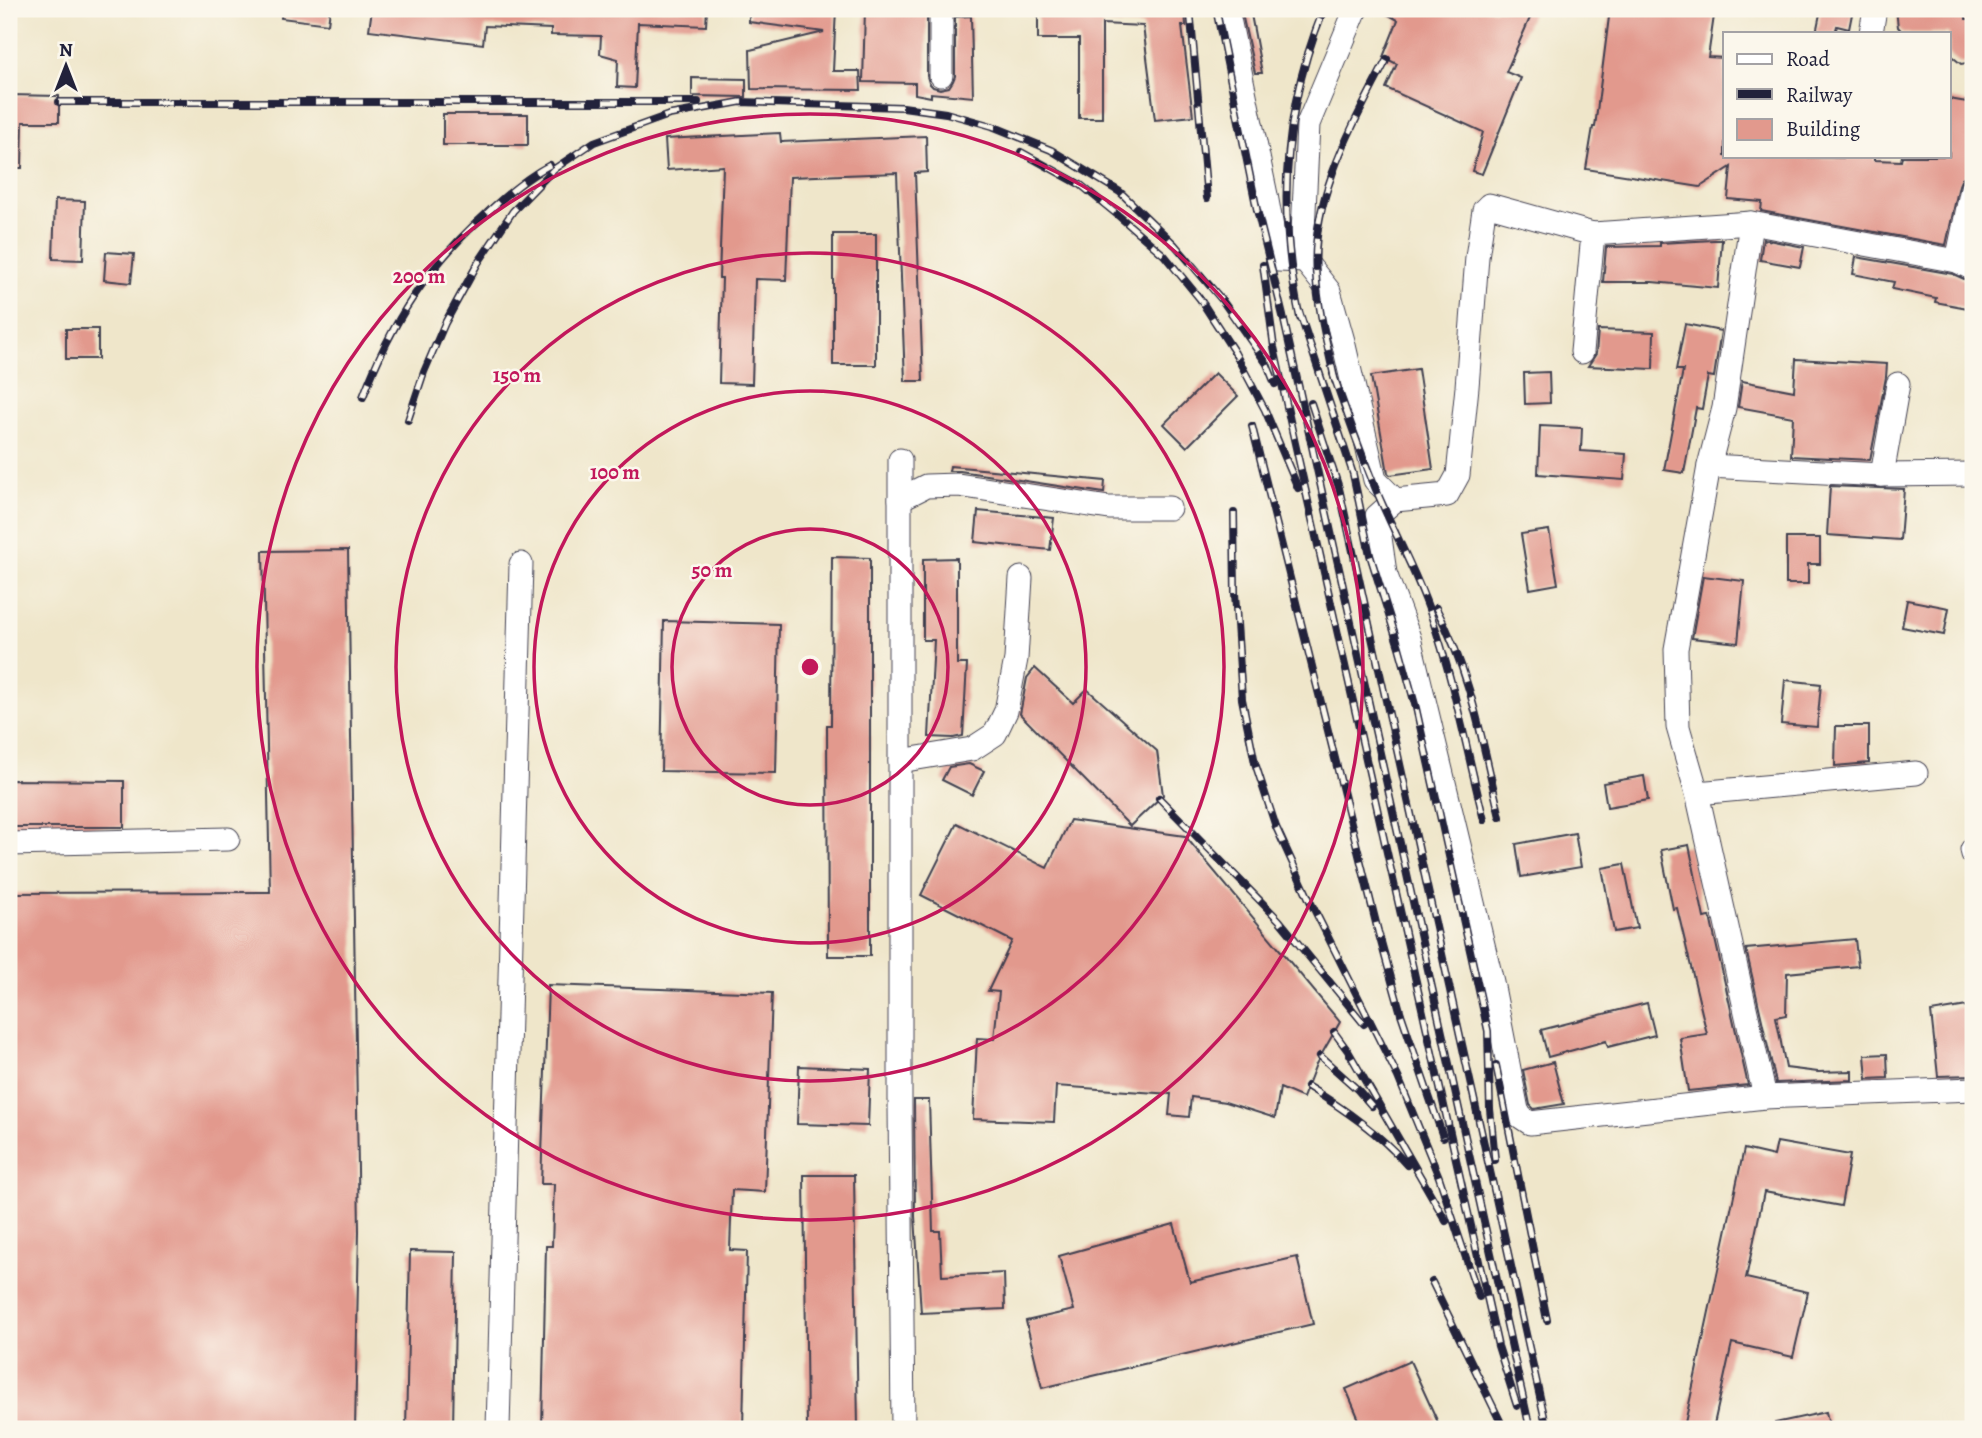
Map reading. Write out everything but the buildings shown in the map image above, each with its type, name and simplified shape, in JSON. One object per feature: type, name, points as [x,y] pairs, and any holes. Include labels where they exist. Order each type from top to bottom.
[{"type":"street","points":[[941,9],[942,75]]},
{"type":"street","points":[[1227,9],[1278,260],[1305,261]]},
{"type":"street","points":[[1356,9],[1308,124],[1303,233],[1305,261],[1329,291],[1375,480],[1395,500]]},
{"type":"street","points":[[1871,32],[1875,9]]},
{"type":"street","points":[[1972,188],[1965,265],[1751,223],[1593,234],[1489,205],[1484,210],[1477,257],[1458,475],[1447,495],[1395,500],[1377,516],[1385,573],[1409,638],[1492,982],[1517,1110],[1521,1117],[1530,1123],[1765,1097],[1973,1089]]},
{"type":"street","points":[[1751,223],[1724,408],[1709,466],[1676,649],[1678,727],[1697,793],[1765,1097]]},
{"type":"street","points":[[1582,352],[1593,234]]},
{"type":"street","points":[[1882,475],[1898,384]]},
{"type":"street","points":[[900,460],[903,1429]]},
{"type":"street","points":[[1709,466],[1882,475],[1973,474]]},
{"type":"street","points":[[900,499],[926,486],[958,485],[1109,508],[1169,508]]},
{"type":"street","points":[[498,1429],[522,564]]},
{"type":"street","points":[[900,761],[972,749],[995,734],[1006,711],[1016,659],[1021,578]]},
{"type":"street","points":[[1697,793],[1916,772]]},
{"type":"street","points":[[9,844],[228,839]]},
{"type":"railway","points":[[1190,9],[1207,198]]},
{"type":"railway","points":[[1216,9],[1257,210],[1283,316],[1530,1429]]},
{"type":"railway","points":[[1300,318],[1288,239],[1288,161],[1300,84],[1324,9]]},
{"type":"railway","points":[[1335,381],[1317,288],[1316,246],[1320,218],[1336,163],[1387,59]]},
{"type":"railway","points":[[59,102],[698,102]]},
{"type":"railway","points":[[408,420],[424,372],[445,323],[478,263],[513,211],[554,169],[594,142],[669,115],[740,102],[903,107],[946,113],[992,126],[1051,150],[1120,192],[1175,245],[1222,300],[1267,364],[1275,384]]},
{"type":"railway","points":[[1021,152],[1081,185],[1164,255],[1200,299],[1235,353],[1265,410],[1298,488]]},
{"type":"railway","points":[[363,397],[386,344],[429,275],[494,206],[550,165]]},
{"type":"railway","points":[[1263,265],[1274,347],[1292,430],[1498,1346],[1517,1406]]},
{"type":"railway","points":[[1299,311],[1353,474],[1370,555],[1416,708],[1488,1031],[1490,1109],[1495,1160]]},
{"type":"railway","points":[[1333,374],[1370,475],[1431,615],[1453,691],[1484,820]]},
{"type":"railway","points":[[1311,403],[1339,488],[1547,1429]]},
{"type":"railway","points":[[1252,426],[1378,931],[1401,1014],[1443,1137]]},
{"type":"railway","points":[[1234,513],[1235,593],[1242,699],[1255,763],[1276,827],[1398,1077],[1439,1177],[1479,1297]]},
{"type":"railway","points":[[1436,608],[1467,684],[1500,817]]},
{"type":"railway","points":[[1159,798],[1279,920],[1364,1024]]},
{"type":"railway","points":[[1334,1032],[1348,1051],[1446,1221]]},
{"type":"railway","points":[[1320,1056],[1372,1106]]},
{"type":"railway","points":[[1496,1065],[1547,1320]]},
{"type":"railway","points":[[1307,1086],[1360,1122],[1385,1142],[1407,1165]]},
{"type":"railway","points":[[1432,1282],[1504,1429]]}]
